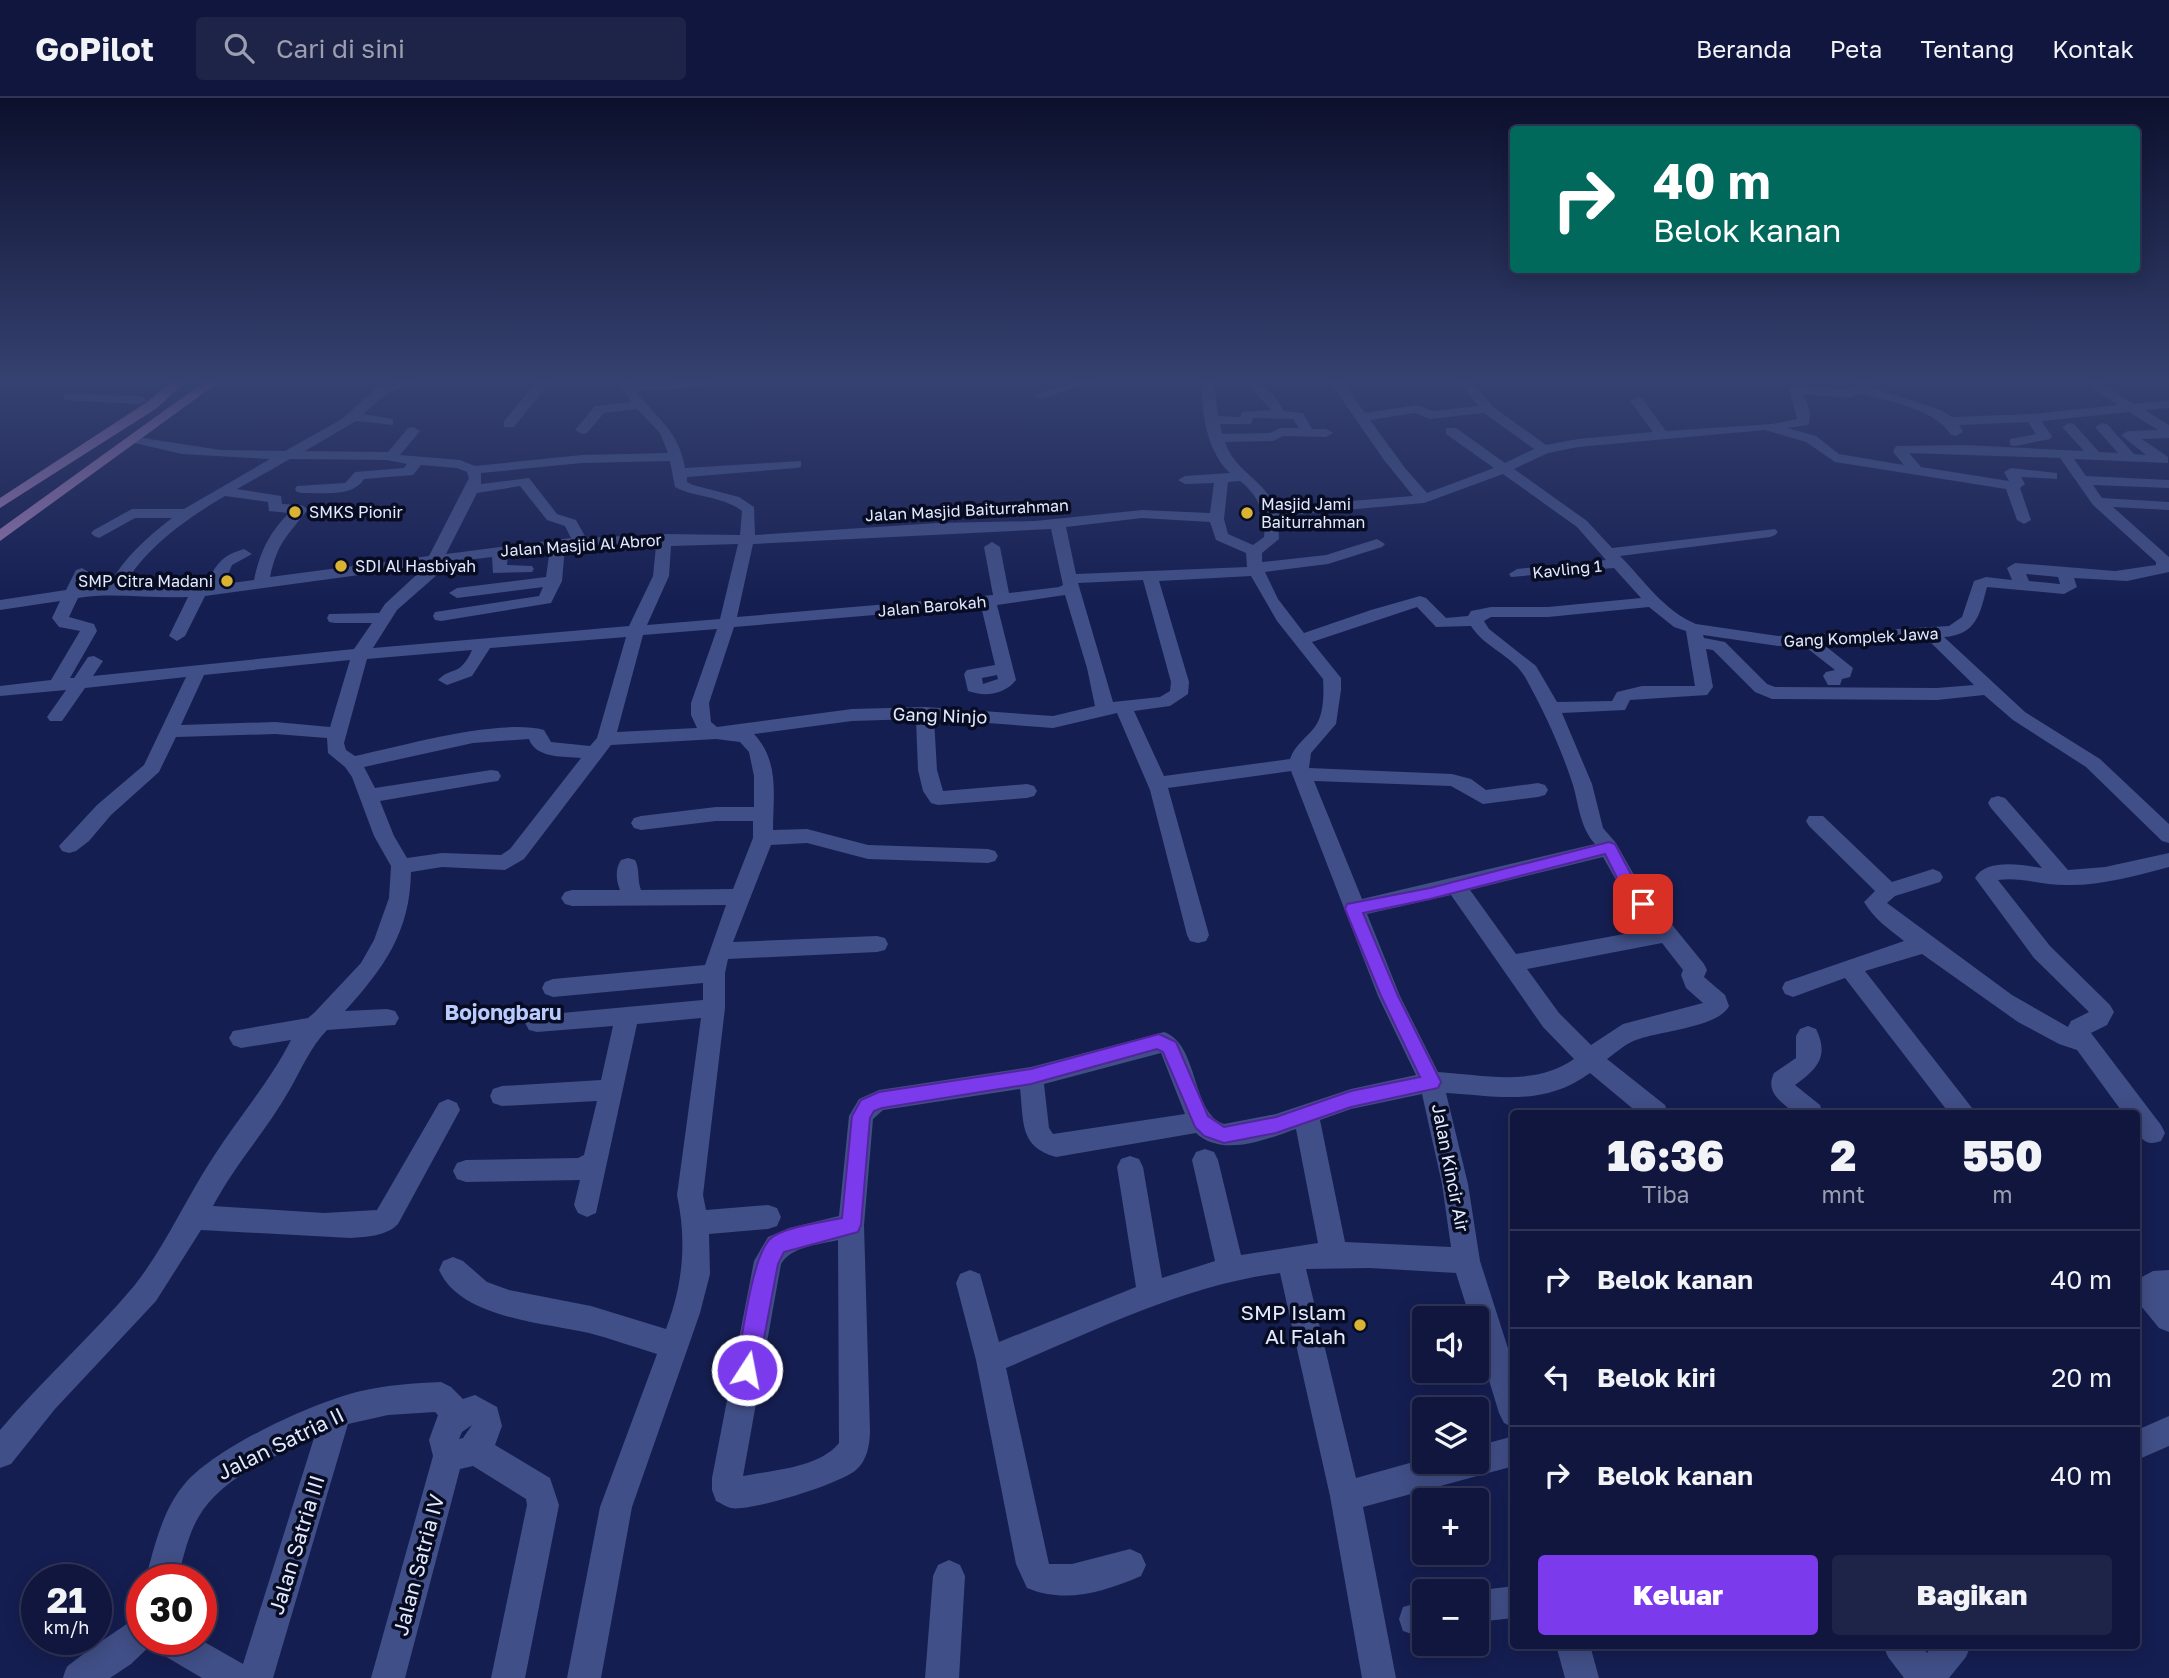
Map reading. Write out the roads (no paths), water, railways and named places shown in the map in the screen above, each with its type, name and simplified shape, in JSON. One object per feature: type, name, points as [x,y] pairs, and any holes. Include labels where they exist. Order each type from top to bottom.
[{"type":"main road","points":[[0,490],[53,456]]},
{"type":"main road","points":[[0,504],[74,456]]},
{"type":"main road","points":[[0,522],[89,456]]},
{"type":"main road","points":[[0,536],[112,456]]},
{"type":"street","points":[[114,589],[124,568],[136,555],[189,514],[287,456]]},
{"type":"street","points":[[364,456],[392,456],[460,464],[473,470],[582,459],[677,457],[680,484],[686,489],[746,506],[749,510],[747,538],[737,568],[727,623],[700,703],[702,726],[715,733]]},
{"type":"street","points":[[1225,456],[1235,477]]},
{"type":"street","points":[[1389,456],[1424,499]]},
{"type":"street","name":"Gang Komplek Jawa","points":[[1488,456],[1582,524],[1653,602],[1695,635],[1809,641],[1932,634],[1953,631],[1970,619],[1980,584],[1986,582],[2064,589],[2069,587],[2064,573],[2122,576],[2145,574],[2164,568],[2164,561],[2098,502]]},
{"type":"street","points":[[1269,512],[1424,499],[1532,456]]},
{"type":"street","points":[[1832,456],[2012,486],[2018,484],[2011,472],[2052,476]]},
{"type":"street","points":[[1903,456],[1914,469]]},
{"type":"street","points":[[2061,456],[2166,462]]},
{"type":"street","points":[[2065,456],[2098,502],[2169,506]]},
{"type":"street","points":[[2128,456],[2131,459]]},
{"type":"street","points":[[302,489],[348,487],[354,484],[360,475],[408,472],[417,460]]},
{"type":"street","points":[[679,473],[796,464]]},
{"type":"street","points":[[0,1453],[45,1399],[131,1310],[194,1217],[220,1168],[281,1083],[303,1040],[369,969],[385,941],[400,898],[401,866],[384,836],[361,776],[352,763],[337,753],[337,733],[360,654],[401,596],[432,571],[441,544],[472,490],[476,478],[473,470]]},
{"type":"street","points":[[1235,477],[1221,481],[1217,519],[1221,537],[1256,564],[1278,612],[1332,678],[1329,720],[1322,732],[1302,748],[1301,769]]},
{"type":"street","points":[[1185,480],[1235,477],[1257,487],[1269,512],[1273,532],[1256,564]]},
{"type":"street","points":[[2084,480],[2169,484]]},
{"type":"street","points":[[472,490],[524,481],[552,517],[571,523],[581,541]]},
{"type":"street","points":[[2012,486],[2024,520]]},
{"type":"street","points":[[225,492],[276,499],[274,508],[301,509],[279,532],[273,543],[267,555],[261,584]]},
{"type":"street","points":[[99,533],[132,513],[189,514]]},
{"type":"street","name":"Jalan Masjid Baiturrahman","points":[[747,538],[788,539],[918,529],[996,528],[1142,514],[1198,515],[1217,519]]},
{"type":"street","points":[[1058,524],[1071,583],[1096,668],[1114,708],[1141,739],[1159,783],[1198,935]]},
{"type":"street","points":[[1613,558],[1770,532]]},
{"type":"street","name":"Jalan Masjid Al Abror","points":[[0,605],[114,589],[132,593],[207,591],[558,543],[747,538]]},
{"type":"street","points":[[401,866],[442,860],[511,861],[602,746],[636,630],[661,576],[664,539]]},
{"type":"street","points":[[441,616],[541,602],[546,598],[554,581],[558,543]]},
{"type":"street","name":"Jalan Barokah","points":[[0,691],[360,654],[995,600],[1063,591],[1071,583],[1328,559],[1377,544]]},
{"type":"street","points":[[992,547],[995,600],[1004,668]]},
{"type":"street","points":[[500,550],[499,570],[526,569]]},
{"type":"street","points":[[177,636],[223,564],[230,558],[244,554]]},
{"type":"street","name":"Kavling 1","points":[[1517,574],[1613,558]]},
{"type":"street","points":[[57,685],[89,631],[88,628],[65,623],[60,618],[82,573]]},
{"type":"street","name":"Gang Ninjo","points":[[715,733],[852,715],[925,713],[1053,722],[1114,708],[1164,702],[1179,694],[1180,682],[1150,577]]},
{"type":"street","points":[[457,593],[554,581]]},
{"type":"street","points":[[1302,640],[1377,613],[1420,601],[1443,623],[1476,621]]},
{"type":"street","points":[[851,1225],[789,1240],[777,1246],[768,1261],[727,1478],[727,1490],[733,1493],[830,1470],[847,1459],[853,1450],[855,1418],[851,1225],[861,1116],[868,1106],[879,1100],[1031,1077],[1164,1042],[1170,1047],[1201,1122],[1224,1135],[1276,1125],[1351,1099],[1432,1082],[1530,1088],[1545,1086],[1566,1078],[1632,1031],[1698,1015],[1718,1006],[1717,1001],[1694,982],[1692,975],[1696,970],[1629,886],[1609,848],[1594,830],[1582,784],[1551,708],[1530,670],[1483,632],[1476,621],[1477,615],[1491,611],[1548,612],[1653,602]]},
{"type":"street","points":[[335,618],[384,618]]},
{"type":"street","points":[[1932,634],[2019,716],[2093,763],[2169,836]]},
{"type":"street","points":[[1695,635],[1719,646],[1761,688],[1772,693],[1937,694],[1988,689]]},
{"type":"street","points":[[1551,708],[1614,707],[1619,706],[1623,696],[1642,692],[1702,691],[1704,687],[1695,635]]},
{"type":"street","points":[[1809,641],[1844,668],[1844,673],[1832,676],[1834,681]]},
{"type":"street","points":[[447,680],[461,678],[468,673],[483,644]]},
{"type":"street","points":[[56,717],[94,661]]},
{"type":"street","points":[[69,846],[82,836],[104,810],[152,768],[198,670]]},
{"type":"street","points":[[925,713],[927,764],[933,793],[938,798],[1027,791]]},
{"type":"street","points":[[168,731],[275,728],[337,733]]},
{"type":"street","points":[[352,763],[491,734],[537,734],[545,748],[602,746],[715,733],[746,737],[758,750],[764,776],[763,838],[738,897],[717,962],[714,1008],[690,1195],[696,1223],[696,1274],[674,1345],[616,1507],[584,1678]]},
{"type":"street","points":[[1159,783],[1301,769],[1452,780],[1464,783],[1483,797],[1538,790]]},
{"type":"street","name":"Jalan Kincir Air","points":[[1301,769],[1353,909],[1389,996],[1432,1082],[1455,1184],[1466,1261],[1510,1400]]},
{"type":"street","points":[[368,796],[491,776]]},
{"type":"street","points":[[1998,803],[2063,878]]},
{"type":"street","points":[[641,823],[716,814],[751,815],[762,812]]},
{"type":"street","points":[[1816,821],[1888,891]]},
{"type":"street","points":[[763,838],[807,836],[868,852],[988,856]]},
{"type":"street","points":[[1353,909],[1609,848]]},
{"type":"street","points":[[2136,1110],[2080,1036],[2079,1028],[2099,1018],[2102,1012],[2022,929],[1985,877],[2012,872],[2063,878],[2103,876],[2169,860]]},
{"type":"street","points":[[628,865],[626,881],[633,898]]},
{"type":"street","points":[[1933,877],[1888,891],[1875,905],[1925,945],[2028,1015],[2068,1040],[2087,1044]]},
{"type":"street","points":[[1456,886],[1551,1020],[1591,1060],[1652,1110]]},
{"type":"street","points":[[572,898],[738,897]]},
{"type":"street","points":[[1510,964],[1666,934]]},
{"type":"street","points":[[553,988],[717,962],[877,944]]},
{"type":"street","points":[[1793,988],[1925,945]]},
{"type":"street","points":[[1850,968],[1962,1110]]},
{"type":"street","points":[[537,1023],[714,1008]]},
{"type":"street","points":[[587,1205],[594,1174],[593,1163],[598,1152],[627,1016]]},
{"type":"street","points":[[241,1038],[316,1024],[387,1018]]},
{"type":"street","points":[[1807,1110],[1783,1090],[1782,1084],[1783,1080],[1808,1063],[1808,1036]]},
{"type":"street","points":[[1031,1077],[1037,1130],[1045,1143],[1056,1146],[1201,1122]]},
{"type":"street","points":[[502,1096],[611,1090]]},
{"type":"street","points":[[194,1217],[290,1224],[366,1225],[385,1220],[395,1207],[448,1110]]},
{"type":"street","points":[[1306,1114],[1334,1255]]},
{"type":"street","points":[[2140,1116],[2152,1132]]},
{"type":"street","points":[[1205,1160],[1231,1271]]},
{"type":"street","points":[[466,1171],[580,1169],[593,1163]]},
{"type":"street","points":[[1130,1167],[1151,1295]]},
{"type":"street","points":[[696,1223],[768,1217]]},
{"type":"street","points":[[990,1360],[1151,1295],[1231,1271],[1290,1259],[1334,1255],[1466,1261]]},
{"type":"street","points":[[1290,1259],[1345,1496],[1379,1678]]},
{"type":"street","points":[[453,1270],[478,1292],[509,1303],[591,1320],[674,1345]]},
{"type":"street","points":[[970,1283],[990,1360],[1022,1521],[1032,1564],[1038,1577],[1052,1582],[1070,1581],[1130,1565]]},
{"type":"street","points":[[2169,1283],[2153,1284],[2148,1288],[2148,1295],[2169,1318]]},
{"type":"street","name":"Jalan Satria II","points":[[166,1564],[181,1518],[203,1484],[246,1457],[337,1412],[410,1397],[441,1397],[458,1415]]},
{"type":"street","name":"Jalan Satria IV","points":[[388,1678],[462,1451],[486,1434],[487,1417],[475,1410],[458,1415]]},
{"type":"street","name":"Jalan Satria III","points":[[256,1678],[337,1412]]},
{"type":"street","points":[[2140,1444],[2169,1431]]},
{"type":"street","points":[[462,1451],[539,1489],[542,1497],[543,1505],[508,1678]]},
{"type":"street","points":[[1489,1458],[1510,1452]]},
{"type":"street","points":[[1345,1496],[1428,1474]]},
{"type":"street","points":[[942,1678],[949,1576]]},
{"type":"street","points":[[1489,1605],[1510,1602]]},
{"type":"street","points":[[80,1678],[126,1646]]},
{"type":"street","points":[[1574,1649],[1582,1678]]},
{"type":"street","points":[[1903,1649],[1927,1678],[1951,1649]]},
{"type":"street","points":[[195,1655],[234,1678]]},
{"type":"place","name":"SMKS Pionir","points":[[295,512]]},
{"type":"place","name":"Masjid Jami Baiturrahman","points":[[1247,513]]},
{"type":"place","name":"SDI Al Hasbiyah","points":[[341,566]]},
{"type":"place","name":"SMP Citra Madani","points":[[227,581]]},
{"type":"place","name":"SMP Islam Al Falah","points":[[1360,1325]]},
{"type":"district","name":"Bojongbaru","points":[[503,1013]]}]
